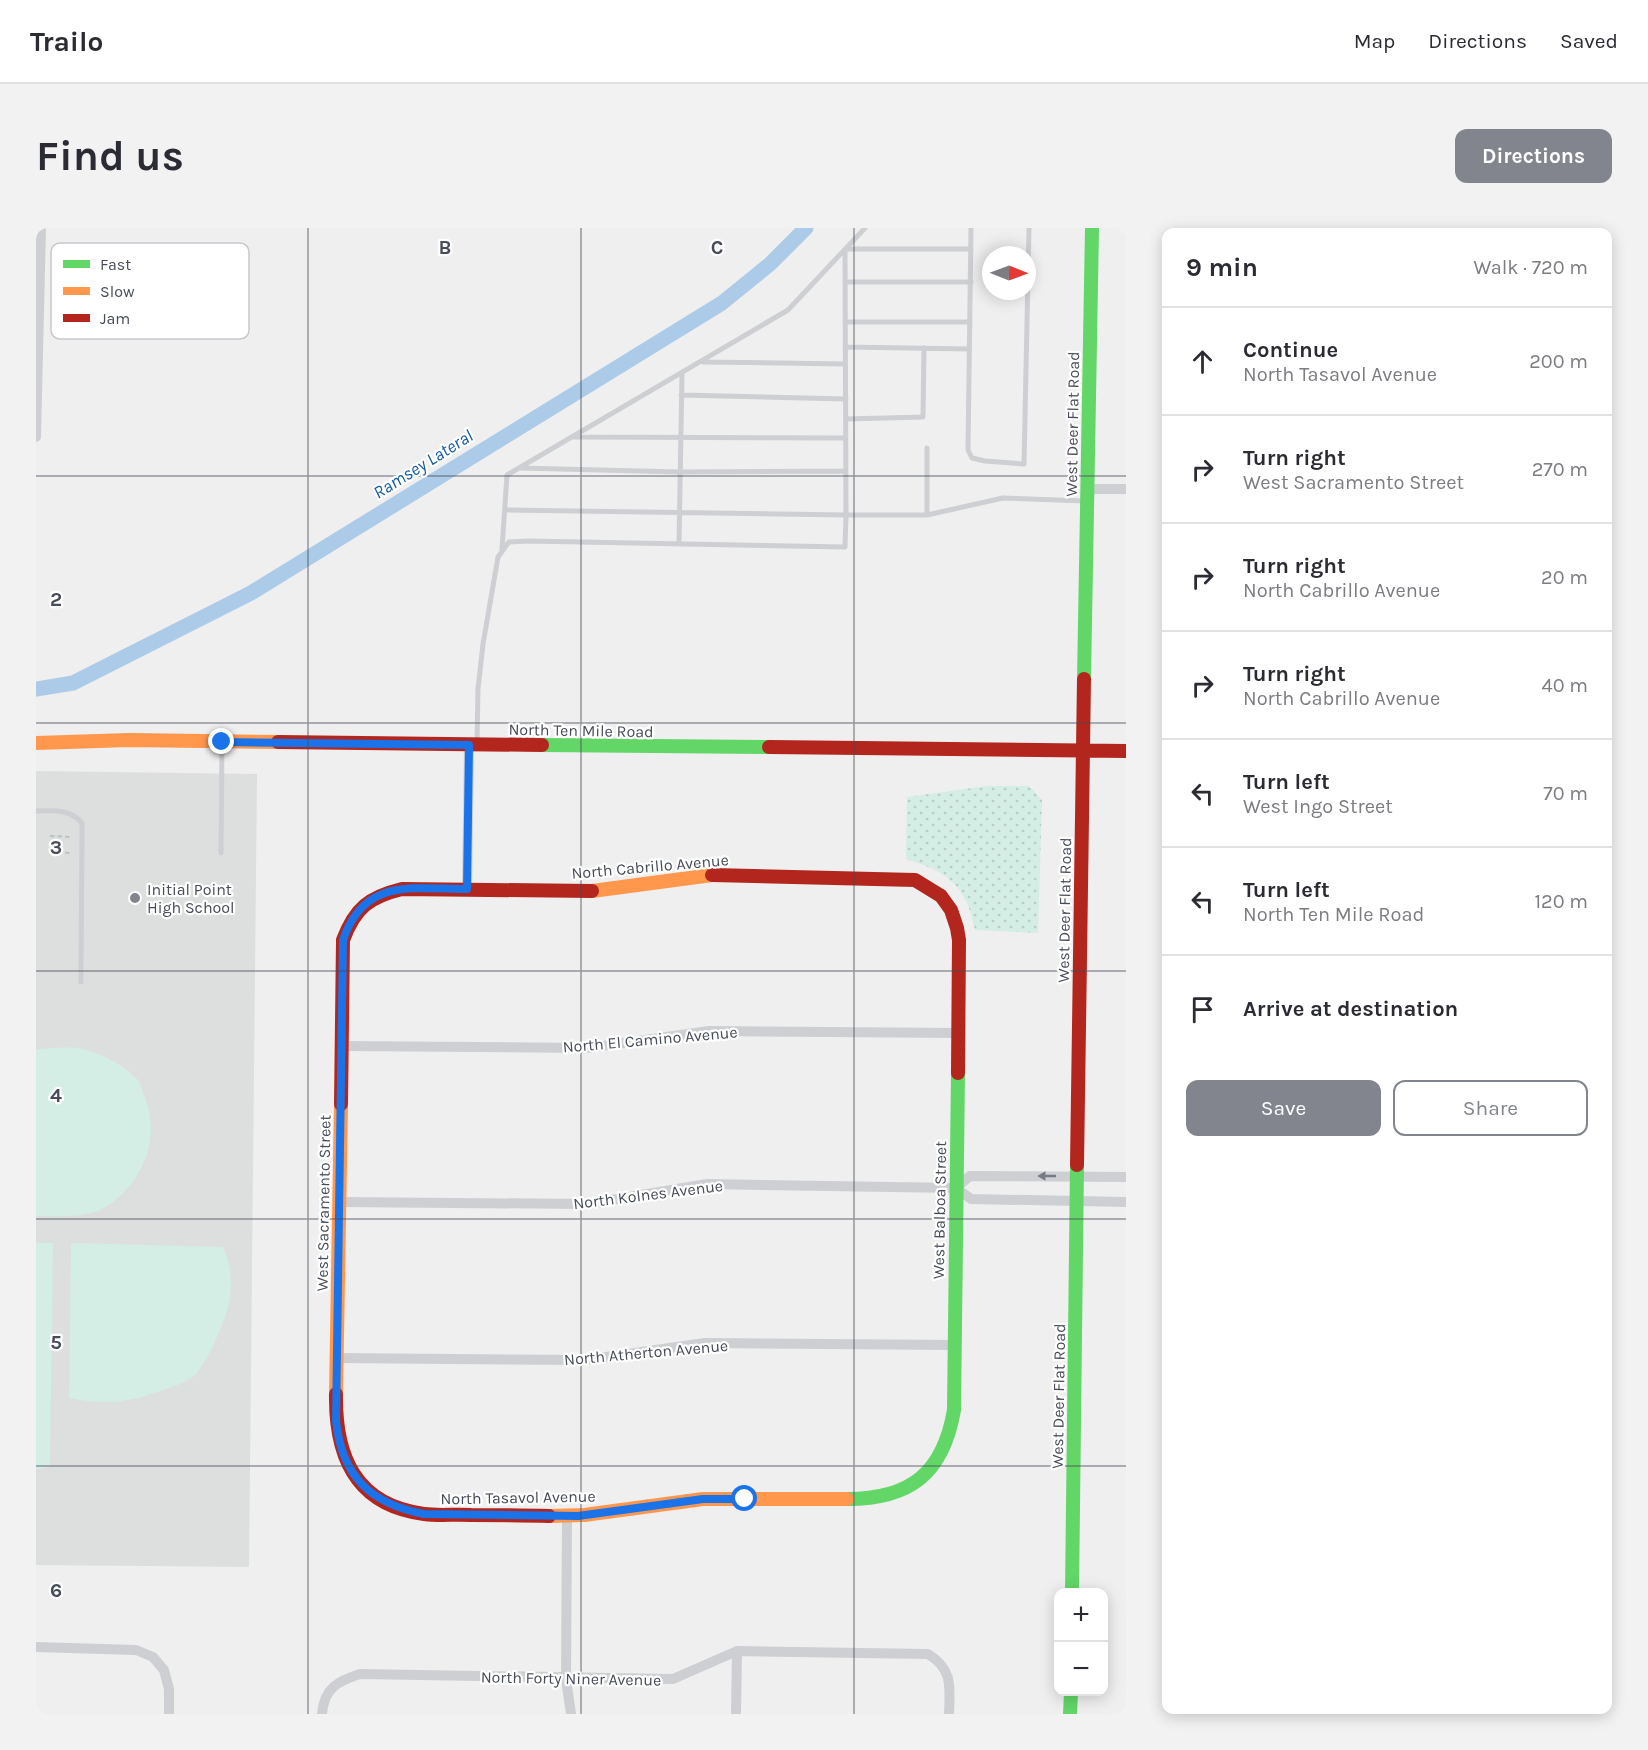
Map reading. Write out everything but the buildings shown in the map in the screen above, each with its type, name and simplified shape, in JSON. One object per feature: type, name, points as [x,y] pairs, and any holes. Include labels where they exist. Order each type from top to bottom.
[{"type":"street","points":[[36,437],[41,228]]},
{"type":"street","name":"West Deer Flat Road","points":[[1072,1588],[1076,1176],[1092,228]]},
{"type":"street","points":[[1087,495],[1126,489]]},
{"type":"street","name":"North Ten Mile Road","points":[[36,743],[129,740],[1126,751]]},
{"type":"street","points":[[467,889],[473,745]]},
{"type":"street","name":"North Cabrillo Avenue","points":[[354,916],[365,903],[380,894],[402,889],[589,891],[712,875],[915,879],[931,887],[945,899],[956,918],[959,939]]},
{"type":"street","name":"West Sacramento Street","points":[[354,916],[343,940],[336,1421],[338,1440],[347,1465],[363,1486]]},
{"type":"street","name":"West Balboa Street","points":[[926,1473],[942,1452],[951,1428],[954,1410],[959,939]]},
{"type":"street","name":"North El Camino Avenue","points":[[341,1046],[588,1048],[709,1031],[958,1033]]},
{"type":"street","name":"North Kolnes Avenue","points":[[956,1188],[970,1176],[1126,1177]]},
{"type":"street","name":"North Kolnes Avenue","points":[[339,1202],[586,1204],[707,1184],[956,1188],[971,1199],[1126,1202]]},
{"type":"street","name":"North Atherton Avenue","points":[[337,1358],[585,1360],[705,1343],[954,1345]]},
{"type":"street","name":"North Tasavol Avenue","points":[[363,1486],[375,1497],[402,1510],[424,1514],[567,1516],[703,1499],[872,1499],[901,1491],[926,1473]]},
{"type":"street","points":[[567,1516],[566,1679],[571,1714]]},
{"type":"street","points":[[36,1647],[136,1650],[153,1657],[164,1670],[169,1689],[169,1714]]},
{"type":"street","points":[[736,1714],[737,1651]]},
{"type":"street","name":"North Forty Niner Avenue","points":[[322,1714],[326,1695],[339,1681],[360,1674],[674,1679],[737,1651],[928,1653],[939,1660],[947,1672],[950,1684],[949,1714]]},
{"type":"street","points":[[1070,1714],[1071,1696]]},
{"type":"lane","points":[[502,551],[507,475],[703,362],[788,310],[865,228]]},
{"type":"lane","points":[[971,228],[968,450],[972,458],[1024,464],[1029,228]]},
{"type":"lane","points":[[845,249],[971,249]]},
{"type":"lane","points":[[473,745],[483,644],[498,557],[508,542],[845,546],[845,249]]},
{"type":"lane","points":[[845,282],[970,282]]},
{"type":"lane","points":[[845,322],[970,322]]},
{"type":"lane","points":[[845,346],[969,349]]},
{"type":"lane","points":[[846,419],[923,417],[924,348]]},
{"type":"lane","points":[[703,362],[845,364]]},
{"type":"lane","points":[[678,544],[682,374]]},
{"type":"lane","points":[[681,395],[846,399]]},
{"type":"lane","points":[[573,437],[846,438]]},
{"type":"lane","points":[[927,448],[927,515]]},
{"type":"lane","points":[[519,468],[680,472],[846,471]]},
{"type":"lane","points":[[505,510],[927,515],[1003,498],[1087,495]]},
{"type":"lane","points":[[221,853],[222,742]]},
{"type":"lane","points":[[36,811],[62,811],[74,814],[82,823],[81,982]]},
{"type":"path","points":[[50,836],[72,837]]},
{"type":"path","points":[[50,852],[72,853]]},
{"type":"shaded area","points":[[36,771],[257,774],[249,1567],[36,1565]]},
{"type":"green space","points":[[987,786],[1029,786],[1042,800],[1038,933],[975,930],[966,902],[953,882],[933,869],[906,859],[907,797]]},
{"type":"green space","points":[[76,1048],[94,1052],[127,1070],[138,1080],[142,1088],[151,1129],[145,1160],[129,1187],[118,1198],[96,1212],[71,1216],[36,1216],[36,1049]]},
{"type":"green space","points":[[36,1243],[53,1243],[50,1466],[36,1470]]},
{"type":"green space","points":[[71,1243],[223,1247],[229,1265],[231,1285],[229,1304],[212,1349],[194,1376],[155,1393],[120,1401],[96,1402],[69,1398]]},
{"type":"waterway","name":"Ramsey Lateral","points":[[36,689],[73,683],[251,593],[722,303],[770,264],[806,228]]},
{"type":"traffic: fast","points":[[1084,679],[1092,228]]},
{"type":"traffic: fast","points":[[542,745],[769,747]]},
{"type":"traffic: fast","points":[[847,1499],[869,1498],[906,1488],[932,1466],[942,1451],[949,1432],[954,1410],[958,1073]]},
{"type":"traffic: fast","points":[[1072,1588],[1077,1165]]},
{"type":"traffic: fast","points":[[1070,1714],[1071,1696]]},
{"type":"traffic: slow","points":[[36,743],[129,740],[278,742]]},
{"type":"traffic: slow","points":[[592,891],[712,875]]},
{"type":"traffic: slow","points":[[336,1394],[341,1104]]},
{"type":"traffic: slow","points":[[549,1516],[584,1515],[703,1499],[847,1499]]},
{"type":"traffic: jam","points":[[1077,1165],[1084,679]]},
{"type":"traffic: jam","points":[[278,742],[542,745]]},
{"type":"traffic: jam","points":[[769,747],[1126,751]]},
{"type":"traffic: jam","points":[[712,875],[915,880],[941,896],[951,910],[959,940],[958,1073]]},
{"type":"traffic: jam","points":[[341,1104],[343,940],[358,912],[372,900],[402,889],[592,891]]},
{"type":"traffic: jam","points":[[336,1394],[337,1417],[345,1457],[354,1474],[381,1500],[400,1509],[430,1515],[549,1516]]},
{"type":"place","name":"Initial Point High School","points":[[135,898]]},
{"type":"route","points":[[222,742],[469,745],[467,889],[402,889],[380,894],[365,903],[354,916],[343,940],[336,1421],[338,1440],[347,1465],[375,1497],[402,1510],[424,1514],[578,1516],[703,1499],[745,1499]]}]
